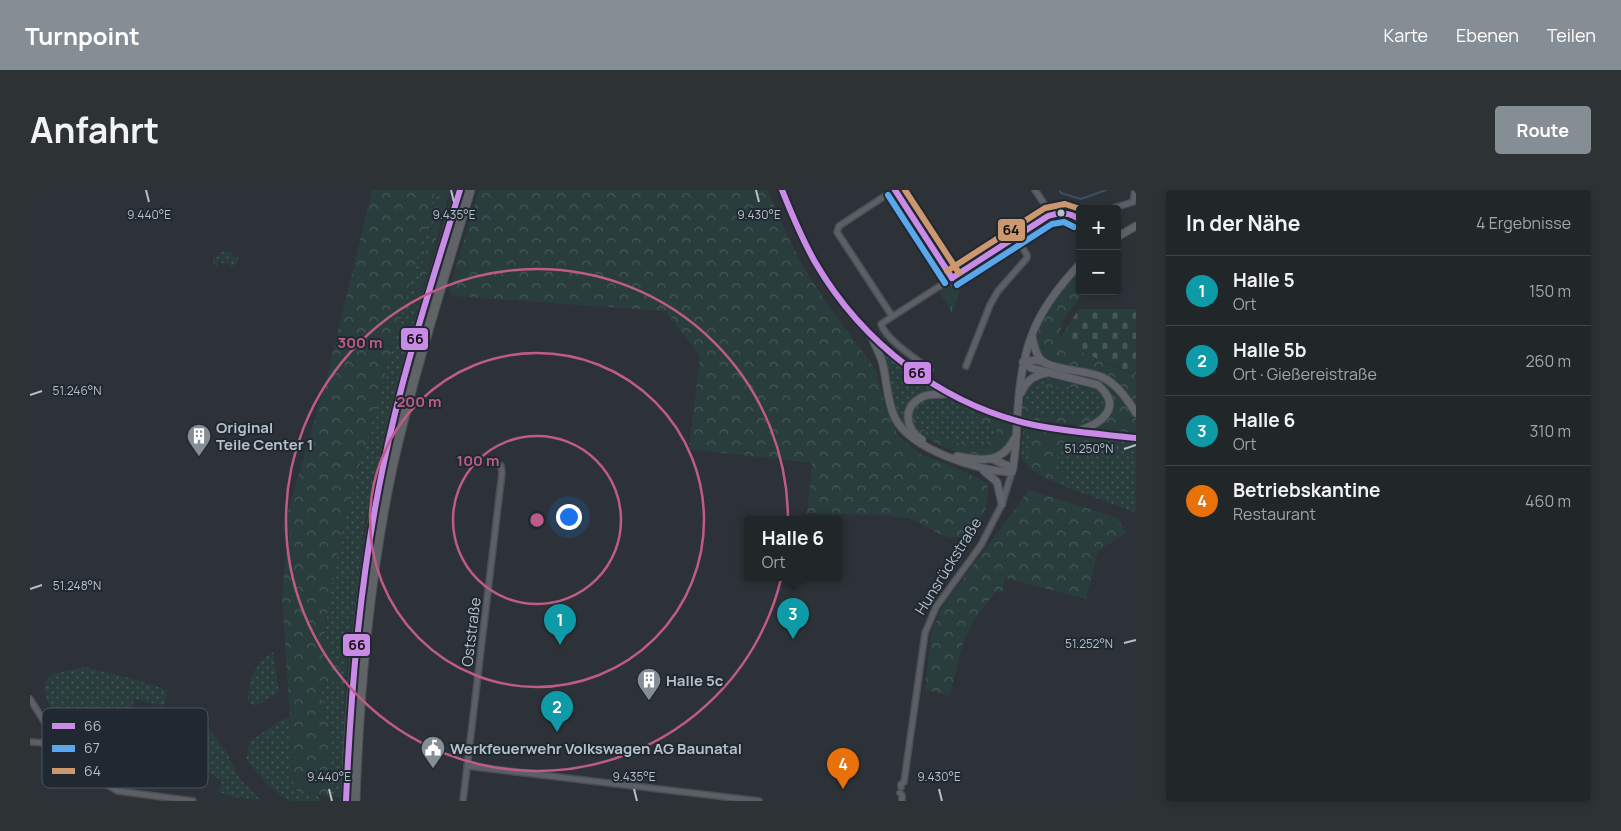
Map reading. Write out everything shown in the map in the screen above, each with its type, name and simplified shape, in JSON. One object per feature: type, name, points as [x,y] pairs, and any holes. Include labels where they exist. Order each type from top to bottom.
[{"type":"highway","points":[[448,230],[454,190]]},
{"type":"highway","points":[[346,801],[351,689],[357,622],[383,466],[400,393],[460,190]]},
{"type":"highway","points":[[355,801],[357,740],[367,622],[378,543],[393,464],[408,400],[470,190]]},
{"type":"main road","points":[[782,190],[820,272],[844,306],[872,337],[922,378],[950,394],[1000,415],[1075,432],[1136,438]]},
{"type":"main road","points":[[1121,234],[1136,226]]},
{"type":"main road","name":"Hunsrückstraße","points":[[1013,470],[1018,398],[1023,362],[1032,332],[1051,298],[1076,269]]},
{"type":"main road","points":[[1032,332],[1035,350],[1044,362]]},
{"type":"main road","points":[[872,337],[882,362],[895,418],[906,433],[930,449],[982,469],[1013,470]]},
{"type":"main road","points":[[1023,362],[1036,360],[1101,377],[1114,384],[1136,413]]},
{"type":"main road","points":[[1023,362],[1030,368],[1046,373],[1098,385],[1107,393],[1110,402],[1108,412],[1100,422],[1090,428],[1075,432]]},
{"type":"main road","points":[[1018,398],[1029,380],[1036,375],[1046,373]]},
{"type":"main road","points":[[950,394],[932,394],[916,401],[910,410],[908,420],[911,430],[920,439],[958,456],[981,460],[992,459],[1002,455],[1008,450],[1016,437]]},
{"type":"main road","points":[[992,459],[1013,470]]},
{"type":"main road","points":[[982,469],[997,482],[1002,504]]},
{"type":"street","points":[[892,316],[837,232],[837,229],[895,190],[952,278]]},
{"type":"street","points":[[1035,190],[1051,214]]},
{"type":"street","points":[[1121,206],[1133,202],[1135,190]]},
{"type":"street","points":[[930,370],[894,342],[881,324],[1051,214],[1061,213],[1076,216]]},
{"type":"street","points":[[966,366],[990,305],[998,291],[1026,258],[1026,253],[1016,237]]},
{"type":"street","name":"Oststraße","points":[[463,801],[502,466]]},
{"type":"street","name":"Hunsrückstraße","points":[[903,791],[924,633],[936,606],[981,544],[1002,504],[1013,470]]},
{"type":"street","points":[[30,699],[42,718]]},
{"type":"street","points":[[467,766],[759,801]]},
{"type":"street","points":[[113,788],[192,801]]},
{"type":"green space","points":[[372,190],[436,190],[341,534],[330,595],[324,638],[340,669],[341,675],[338,680],[328,684],[321,693],[332,741],[330,797],[297,791],[290,777],[292,759],[282,596],[290,531],[282,531],[326,381]]},
{"type":"green space","points":[[436,190],[441,190],[441,192],[414,298],[416,303],[419,302],[389,411],[365,522],[345,681],[342,797],[330,797],[332,741],[321,693],[328,684],[337,680],[340,669],[324,638],[330,595],[341,534]]},
{"type":"green space","points":[[441,190],[450,190],[419,302],[416,303],[414,298]]},
{"type":"green space","points":[[479,190],[768,190],[784,229],[802,265],[826,302],[876,370],[885,405],[898,436],[922,455],[952,466],[987,483],[988,499],[979,522],[967,534],[954,538],[941,535],[916,521],[899,517],[807,513],[812,463],[689,449],[700,356],[665,311],[453,296],[449,291]]},
{"type":"green space","points":[[221,252],[231,252],[235,258],[238,257],[238,263],[230,271],[231,265],[218,262],[217,268],[213,263],[213,256],[217,257]]},
{"type":"green space","points":[[1076,275],[1076,295],[1083,295],[1063,321],[1059,338],[1087,355],[1136,375],[1136,433],[1092,430],[1105,422],[1111,410],[1105,388],[1048,359],[1040,350],[1038,339],[1040,326],[1054,300]]},
{"type":"green space","points":[[965,277],[952,313],[939,292]]},
{"type":"green space","points":[[1079,309],[1136,309],[1136,374],[1087,354],[1060,338]]},
{"type":"green space","points":[[880,349],[898,366],[937,391],[924,391],[915,395],[907,407],[904,419],[909,431],[897,417]]},
{"type":"green space","points":[[1055,377],[1049,388],[1076,386],[1089,388],[1103,401],[1105,405],[1104,414],[1088,426],[1089,418],[1030,412],[1024,400],[1027,390],[1033,384]]},
{"type":"green space","points":[[1055,377],[1094,386],[1102,391],[1104,404],[1100,398],[1085,388],[1051,388],[1043,385],[1045,380]]},
{"type":"green space","points":[[937,398],[951,401],[980,414],[978,418],[997,428],[993,437],[977,445],[965,444],[954,443],[925,431],[911,414],[915,406],[921,402]]},
{"type":"green space","points":[[1024,400],[1030,412],[1090,418],[1091,423],[1088,426],[1034,420],[1022,416],[1021,408]]},
{"type":"green space","points":[[911,414],[925,431],[942,439],[966,444],[977,445],[986,443],[993,438],[997,429],[978,418],[980,414],[1014,425],[1011,439],[1004,449],[995,454],[983,456],[970,455],[957,452],[920,435],[913,426]]},
{"type":"green space","points":[[1023,427],[1136,441],[1136,513],[1056,483],[1031,470],[1021,457]]},
{"type":"green space","points":[[1030,430],[1071,432],[1094,436],[1111,442],[1107,447],[1060,444],[1056,468],[1065,473],[1065,478],[1061,481],[1042,475],[1032,467],[1028,456]]},
{"type":"green space","points":[[1029,490],[1118,518],[1126,533],[1098,551],[1086,599],[1005,578],[1002,593],[996,591],[973,622],[963,643],[950,696],[925,689],[931,634],[942,607]]},
{"type":"green space","points":[[273,652],[279,692],[254,707],[248,700],[251,679],[257,667]]},
{"type":"green space","points":[[84,667],[168,690],[164,706],[134,699],[131,708],[51,708],[45,692],[45,683],[52,674]]},
{"type":"green space","points":[[290,718],[292,759],[290,777],[297,791],[317,795],[321,801],[289,801],[267,785],[246,759],[250,741],[281,720]]},
{"type":"green space","points":[[208,727],[226,751],[239,778],[261,800],[233,797],[218,792],[222,781],[208,771]]},
{"type":"waterway","points":[[1059,190],[1061,193],[1081,199],[1106,190]]},
{"type":"transit line","name":"66","points":[[346,801],[358,633],[375,508],[408,362],[460,190]]},
{"type":"transit line","name":"66","points":[[782,190],[810,253],[834,291],[856,319],[881,344],[908,366],[937,386],[1000,416],[1034,425],[1136,438]]},
{"type":"transit line","name":"66","points":[[895,190],[952,278]]},
{"type":"transit line","name":"64","points":[[905,190],[959,273]]},
{"type":"transit line","name":"67","points":[[888,195],[945,283]]},
{"type":"transit line","name":"64","points":[[947,271],[1045,208],[1065,204],[1076,208]]},
{"type":"transit line","name":"66","points":[[952,278],[1048,216],[1065,214],[1076,218]]},
{"type":"transit line","name":"67","points":[[957,285],[1052,224],[1064,222],[1074,227]]},
{"type":"place","name":"Original Teile Center 1","points":[[199,457]]},
{"type":"place","name":"Halle 6","points":[[793,639]]},
{"type":"place","name":"Halle 5","points":[[560,645]]},
{"type":"place","name":"Halle 5c","points":[[649,701]]},
{"type":"place","name":"Halle 5b","points":[[557,732]]},
{"type":"place","name":"Werkfeuerwehr Volkswagen AG Baunatal","points":[[433,769]]},
{"type":"place","name":"Betriebskantine","points":[[843,789]]}]
